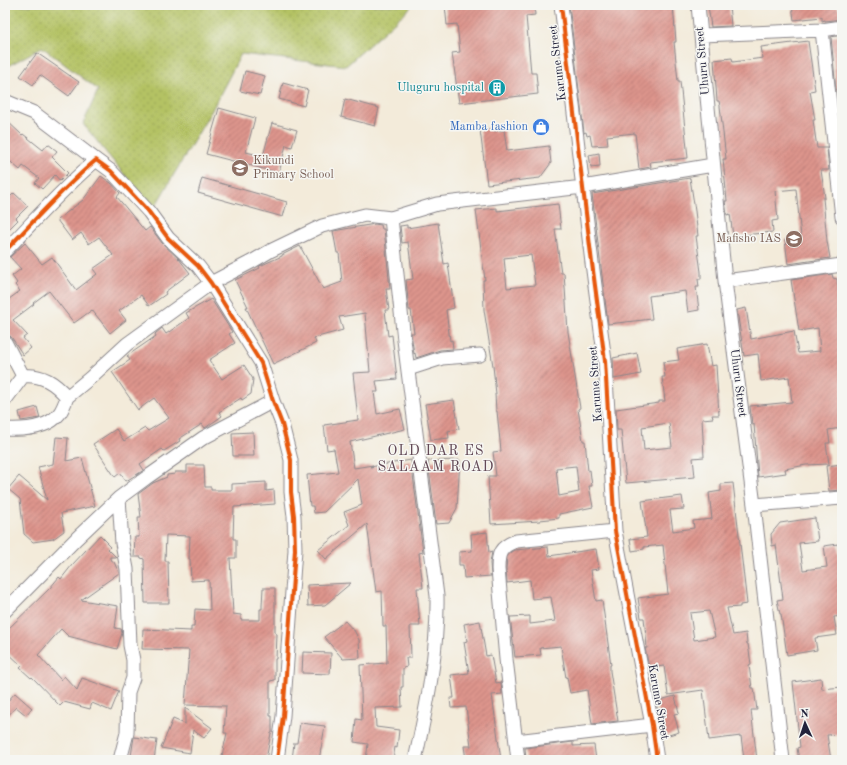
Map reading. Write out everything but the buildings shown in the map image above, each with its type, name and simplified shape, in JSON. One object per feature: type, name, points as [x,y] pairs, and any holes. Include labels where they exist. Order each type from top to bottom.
[{"type":"street","name":"Karume Street","points":[[561,5],[605,361],[615,531],[652,725],[657,760]]},
{"type":"street","name":"Uhuru Street","points":[[698,5],[725,281],[754,506],[783,760]]},
{"type":"street","points":[[702,36],[822,30],[842,27]]},
{"type":"street","points":[[822,30],[842,217]]},
{"type":"street","points":[[5,101],[34,113],[110,171],[149,212],[168,238],[198,266],[211,283],[261,363],[282,424],[291,460],[291,492],[294,516],[295,550],[284,708],[277,760]]},
{"type":"street","points":[[5,251],[59,196],[71,181],[96,160]]},
{"type":"street","points":[[5,429],[30,428],[49,422],[59,414],[67,396],[90,378],[127,344],[211,283],[277,247],[322,226],[365,215],[391,218],[437,204],[583,187],[713,165]]},
{"type":"street","points":[[391,218],[408,369],[434,569],[437,616],[430,693],[416,760]]},
{"type":"street","points":[[725,281],[842,265]]},
{"type":"street","points":[[5,342],[23,376]]},
{"type":"street","points":[[408,369],[442,358],[480,355]]},
{"type":"street","points":[[23,376],[32,376],[49,381],[58,386],[67,396]]},
{"type":"street","points":[[5,400],[23,376]]},
{"type":"street","points":[[5,611],[119,498],[204,438],[273,401]]},
{"type":"street","points":[[119,498],[122,543],[127,569],[130,645],[134,678],[128,692],[127,733],[120,760]]},
{"type":"street","points":[[754,506],[842,498]]},
{"type":"street","points":[[518,760],[498,569],[499,555],[508,544],[516,541],[615,531]]},
{"type":"street","points":[[516,741],[652,725]]},
{"type":"green space","points":[[5,5],[410,5],[411,7],[346,66],[241,54],[212,110],[153,210],[83,124],[98,90],[42,47],[5,68]]},
{"type":"cycle path","points":[[561,5],[605,361],[615,531],[652,725],[657,760]]},
{"type":"cycle path","points":[[5,251],[61,193],[96,160],[111,171],[149,212],[168,238],[198,266],[211,283],[261,363],[282,424],[291,460],[291,492],[294,516],[295,550],[283,716],[277,760]]},
{"type":"place","name":"Uluguru hospital","points":[[497,88]]},
{"type":"place","name":"Mamba fashion","points":[[541,127]]},
{"type":"place","name":"Kikundi Primary School","points":[[240,168]]},
{"type":"place","name":"Mafisho IAS","points":[[794,239]]},
{"type":"district","name":"OLD DAR ES SALAAM ROAD","points":[[436,460]]}]
